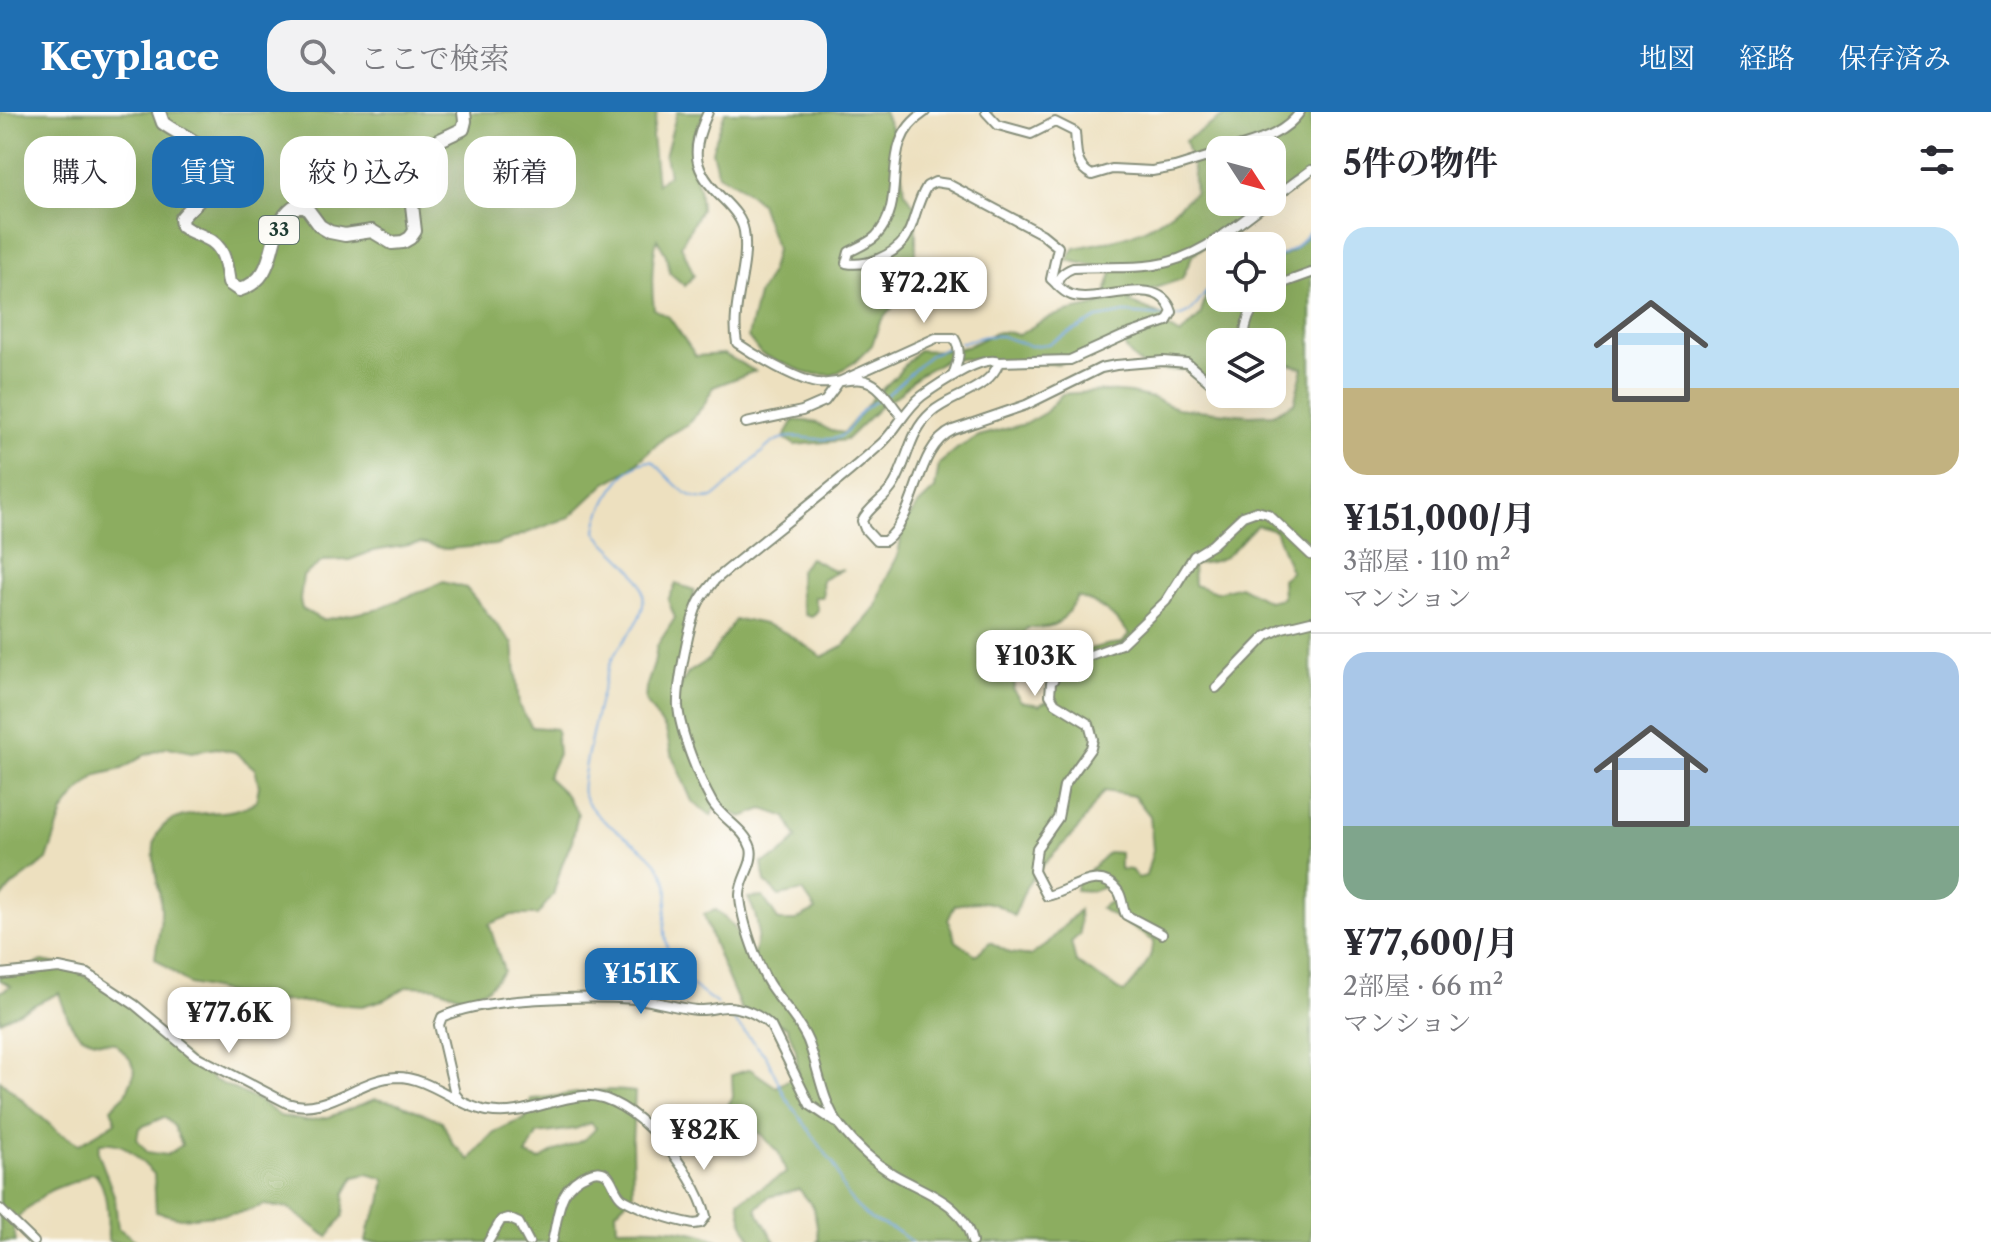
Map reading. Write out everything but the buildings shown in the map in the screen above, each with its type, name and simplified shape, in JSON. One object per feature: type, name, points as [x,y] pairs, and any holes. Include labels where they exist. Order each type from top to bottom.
[{"type":"main road","name":"33","points":[[159,112],[163,123],[197,144],[203,149],[205,157],[207,189],[184,214],[182,226],[210,239],[219,247],[224,256],[229,283],[239,290],[259,281],[283,219],[293,207],[306,207],[320,226],[330,232],[345,235],[372,231],[392,243],[410,238],[415,231],[412,205],[415,157],[423,148],[463,129],[464,112]]},
{"type":"street","points":[[708,112],[698,133],[697,164],[713,190],[738,216],[743,229],[745,246],[734,327],[737,343],[757,357],[818,383],[859,380],[876,385],[900,415]]},
{"type":"street","points":[[925,112],[907,126],[901,138],[890,212],[873,239],[849,252],[846,263],[871,262],[900,248],[909,235],[922,194],[927,186],[935,182],[948,184],[968,194],[1042,234],[1058,247],[1051,279],[1061,290],[1079,297],[1147,292],[1158,295],[1170,305],[1172,312],[1167,321],[1123,336],[1070,360],[985,360],[919,398],[900,415],[881,444],[715,580],[699,601],[692,623],[677,703],[680,720],[714,806],[744,836],[751,849],[751,860],[744,874],[740,895],[762,972],[803,1032],[832,1113],[865,1154],[893,1174],[948,1202],[962,1217],[972,1242]]},
{"type":"street","points":[[986,112],[998,125],[1031,134],[1055,122],[1075,132],[1078,162],[1083,170],[1092,175],[1112,169],[1152,171],[1206,157]]},
{"type":"street","points":[[1269,136],[1292,124],[1300,112]]},
{"type":"street","points":[[1286,189],[1311,170]]},
{"type":"street","points":[[1057,285],[1065,271],[1073,268],[1155,265],[1187,255],[1249,216]]},
{"type":"street","points":[[1286,282],[1311,273]]},
{"type":"street","points":[[746,423],[802,411],[825,401],[839,382],[936,338],[954,338],[960,352],[953,376]]},
{"type":"street","points":[[999,362],[990,378],[937,409],[917,430],[893,487],[862,521],[876,541],[885,541],[897,531],[931,450],[943,435],[953,430],[1026,405],[1101,368],[1163,361],[1187,363],[1206,379]]},
{"type":"street","points":[[1162,934],[1126,915],[1119,891],[1103,880],[1094,877],[1047,896],[1041,889],[1034,871],[1037,848],[1058,818],[1064,786],[1091,748],[1093,739],[1089,724],[1055,703],[1050,695],[1051,683],[1061,669],[1074,661],[1121,644],[1166,601],[1194,556],[1212,545],[1243,516],[1257,511],[1268,514],[1311,555]]},
{"type":"street","points":[[1216,688],[1266,636],[1282,628],[1311,621]]},
{"type":"street","points":[[0,974],[59,968],[88,974],[135,1005],[196,1056],[301,1108],[319,1105],[376,1080],[396,1077],[421,1083],[475,1108],[504,1112],[524,1111],[583,1096],[616,1102],[633,1113],[683,1168],[702,1201],[706,1216],[701,1223],[684,1223],[634,1204],[619,1197],[603,1172],[593,1172],[574,1181],[561,1198],[552,1242]]},
{"type":"street","points":[[462,1102],[455,1094],[439,1025],[442,1017],[452,1012],[509,1003],[555,999],[637,999],[698,1011],[729,1007],[762,1017],[771,1026],[810,1105],[839,1124]]},
{"type":"street","points":[[0,1209],[34,1242]]},
{"type":"street","points":[[488,1242],[501,1220],[508,1218],[519,1223],[529,1242]]},
{"type":"green space","points":[[0,112],[657,112],[652,136],[657,184],[669,175],[665,156],[677,112],[705,112],[691,142],[701,209],[681,245],[694,275],[685,286],[670,273],[666,255],[657,239],[652,274],[654,309],[669,317],[696,356],[724,354],[755,371],[713,387],[704,405],[687,425],[665,437],[628,471],[606,483],[570,517],[495,545],[446,549],[421,543],[373,551],[349,560],[323,561],[303,576],[302,609],[322,620],[375,610],[443,582],[466,588],[513,644],[519,706],[532,727],[556,729],[558,754],[547,777],[565,794],[578,814],[553,895],[537,915],[512,915],[489,924],[504,971],[487,989],[463,997],[435,987],[408,986],[386,999],[362,1006],[287,1001],[262,1003],[189,984],[155,958],[161,913],[154,851],[155,839],[161,828],[172,820],[189,815],[232,811],[256,801],[259,786],[255,769],[235,752],[217,748],[192,752],[168,747],[145,755],[122,769],[97,775],[78,792],[63,812],[47,860],[12,886],[0,900]]},
{"type":"green space","points":[[725,112],[884,112],[895,137],[905,192],[916,208],[913,282],[880,322],[872,345],[855,362],[833,375],[809,374],[761,354],[748,337],[758,295],[770,274],[776,249],[760,203],[718,174],[712,151]]},
{"type":"green space","points":[[1230,112],[1311,112],[1311,173],[1286,191],[1286,136],[1206,136],[1206,216],[1250,216],[1226,232],[1206,232],[1206,245],[1193,254],[1182,279],[1143,292],[1129,302],[1163,316],[1165,326],[1180,335],[1200,316],[1206,296],[1206,312],[1286,312],[1286,254],[1311,232],[1311,1242],[817,1242],[814,1208],[799,1189],[768,1197],[756,1209],[775,1242],[753,1242],[743,1224],[739,1201],[786,1173],[779,1153],[761,1134],[739,1124],[725,1110],[733,1097],[732,1075],[750,1069],[776,1087],[798,1074],[796,1050],[787,1027],[741,1009],[704,914],[716,910],[733,926],[752,958],[758,928],[748,898],[763,897],[779,921],[794,921],[816,910],[803,891],[779,896],[765,882],[762,863],[779,856],[797,838],[786,817],[763,809],[742,817],[716,806],[711,816],[692,801],[671,753],[666,730],[645,701],[657,646],[675,618],[668,600],[676,584],[694,590],[689,635],[676,677],[677,692],[688,673],[708,660],[735,620],[772,626],[822,657],[845,645],[877,606],[898,555],[903,526],[935,489],[939,464],[979,436],[1025,424],[1046,412],[1062,394],[1130,393],[1176,408],[1249,415],[1273,414],[1294,403],[1303,368],[1286,363],[1286,328],[1206,328],[1206,378],[1192,369],[1168,371],[1148,368],[1132,357],[1120,337],[1058,364],[949,358],[917,376],[846,440],[795,445],[784,438],[794,420],[815,422],[831,431],[844,433],[918,350],[958,349],[998,332],[1019,335],[1054,316],[1110,301],[1107,289],[1113,270],[1067,260],[1075,248],[1127,236],[1166,216],[1195,192],[1193,167],[1185,141]],"holes":[[[1257,525],[1275,530],[1291,572],[1282,579],[1283,598],[1268,601],[1240,586],[1217,592],[1194,585],[1193,564],[1224,557]],[[1077,597],[1099,606],[1129,634],[1122,643],[1082,652],[1056,668],[1048,675],[1052,686],[1051,699],[1039,705],[1021,701],[1013,690],[1018,670],[1013,662],[1023,651],[1022,637],[1027,628],[1058,623]],[[1104,791],[1134,796],[1150,816],[1153,850],[1146,876],[1138,878],[1131,870],[1120,869],[1120,853],[1109,852],[1077,882],[1076,890],[1093,891],[1108,886],[1111,901],[1100,908],[1154,941],[1143,969],[1124,993],[1076,962],[1071,942],[1080,934],[1079,910],[1047,944],[1030,956],[1010,953],[990,942],[976,955],[956,941],[948,920],[955,905],[986,902],[1014,916],[1026,887],[1076,831]]]},
{"type":"green space","points":[[810,558],[835,571],[843,569],[822,580],[823,597],[814,597],[818,610],[812,617],[805,615],[800,598],[799,571]]},
{"type":"green space","points":[[42,961],[67,966],[127,999],[160,1034],[216,1081],[260,1101],[280,1116],[306,1121],[329,1117],[375,1099],[398,1103],[442,1121],[453,1144],[470,1160],[493,1134],[525,1119],[531,1099],[596,1091],[635,1092],[633,1194],[616,1211],[617,1228],[684,1231],[721,1242],[366,1242],[369,1226],[381,1203],[385,1179],[367,1174],[354,1177],[345,1193],[343,1216],[328,1237],[288,1208],[264,1205],[239,1213],[180,1218],[156,1212],[154,1174],[136,1156],[118,1144],[100,1143],[98,1152],[115,1198],[118,1228],[138,1242],[108,1240],[103,1189],[96,1174],[90,1173],[53,1189],[39,1199],[13,1222],[16,1242],[0,1242],[0,1080],[58,1132],[79,1144],[116,1122],[111,1108],[126,1094],[135,1072],[130,1059],[115,1043],[91,1040],[76,1031],[59,993],[0,1021],[0,992],[11,986],[0,980],[0,975],[16,975]],"holes":[[[164,1117],[174,1126],[182,1145],[167,1155],[147,1152],[137,1139],[139,1128]],[[591,1123],[596,1128],[583,1140],[540,1160],[526,1155],[537,1134],[575,1129]]]},
{"type":"waterway","points":[[1286,253],[1295,248],[1311,230]]},
{"type":"waterway","points":[[1174,317],[1189,312],[1206,292]]},
{"type":"waterway","points":[[960,343],[985,336],[1001,336],[1031,346],[1048,344],[1098,318],[1125,313],[1164,316]]},
{"type":"waterway","points":[[887,395],[931,354],[954,345]]},
{"type":"waterway","points":[[717,1004],[684,978],[671,959],[665,933],[668,894],[660,867],[601,818],[583,794],[588,752],[610,664],[638,619],[644,599],[634,572],[596,532],[598,522],[614,488],[642,463],[652,461],[686,493],[702,499],[712,498],[771,444],[795,437],[828,439],[840,436],[848,431],[863,410],[882,398]]},
{"type":"waterway","points":[[725,1011],[766,1056],[786,1098],[834,1165],[844,1190],[854,1204],[870,1219],[899,1232],[911,1242]]}]
